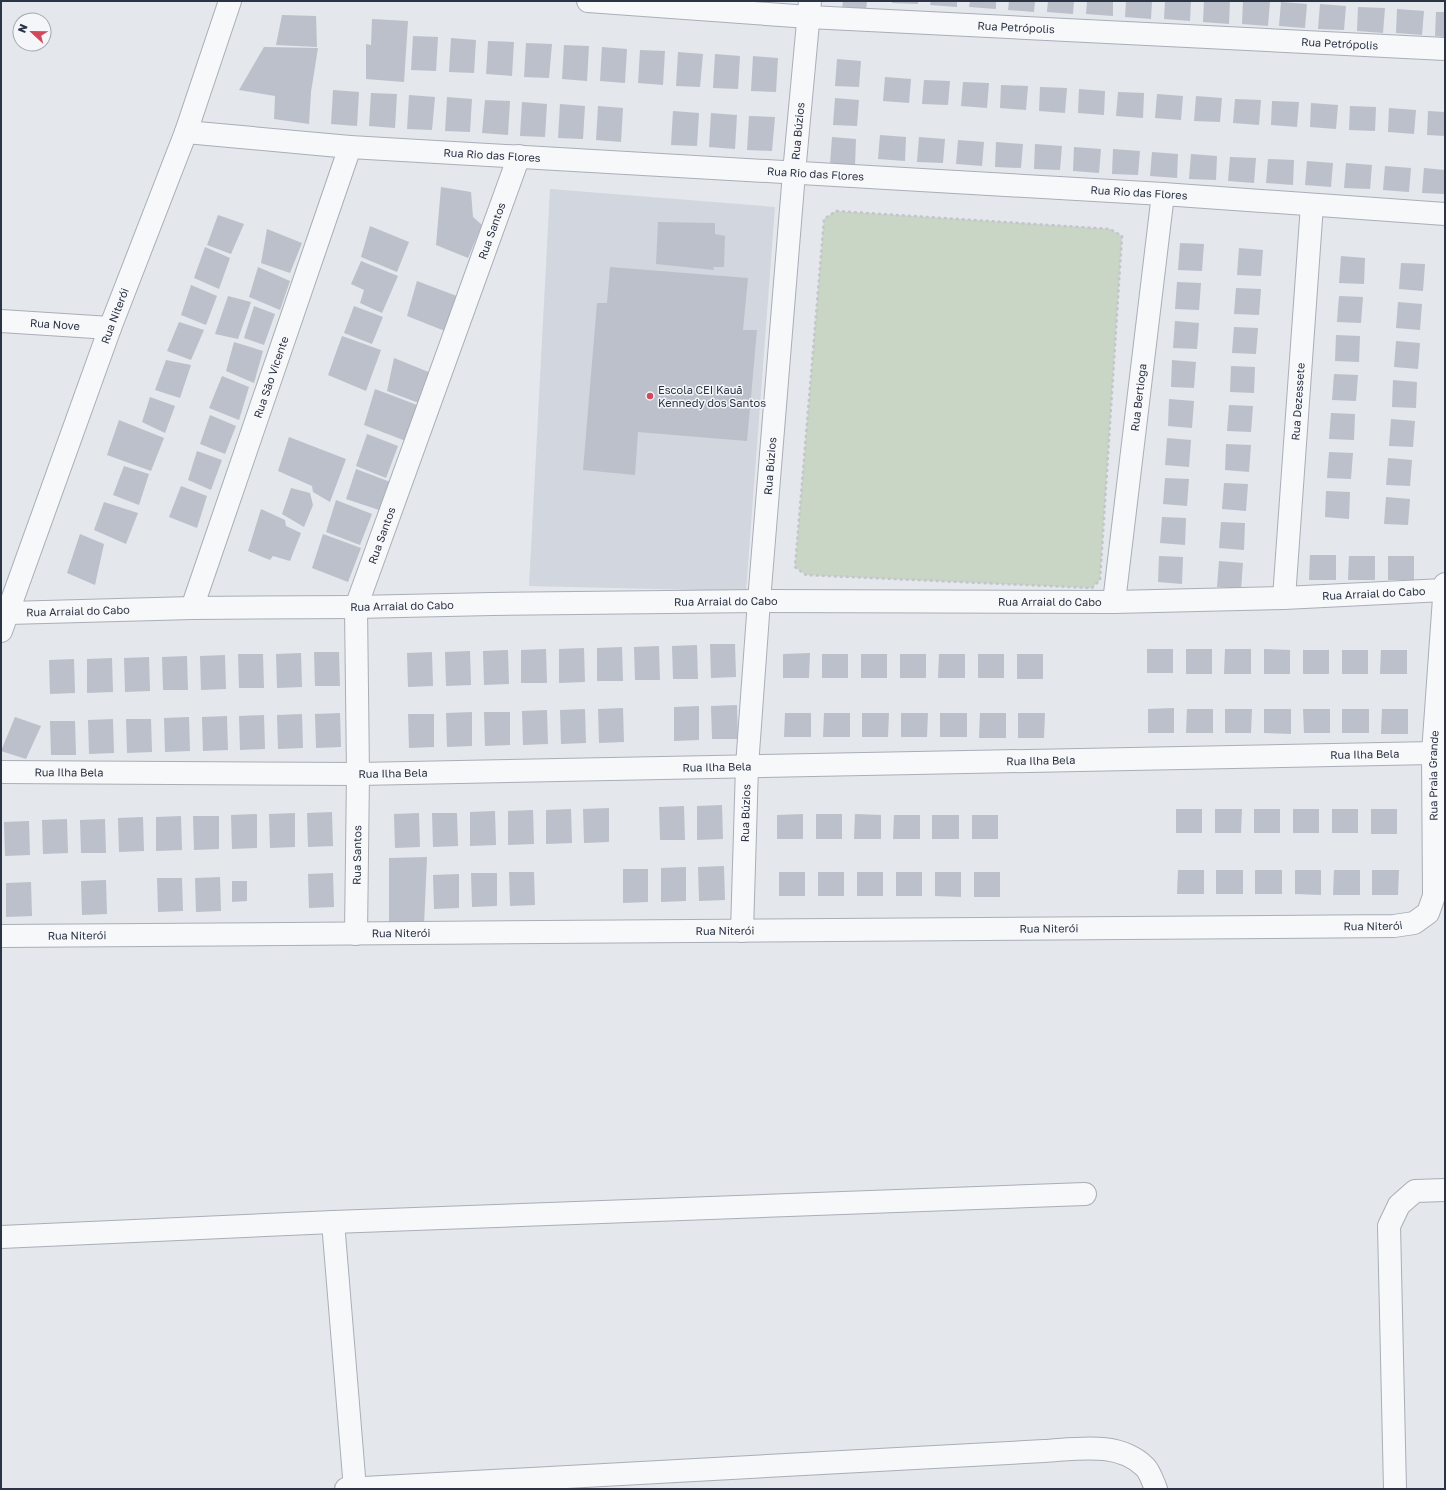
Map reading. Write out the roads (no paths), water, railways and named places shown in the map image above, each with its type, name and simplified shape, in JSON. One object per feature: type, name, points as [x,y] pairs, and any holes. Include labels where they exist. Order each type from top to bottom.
[{"type":"street","name":"Rua Niterói","points":[[4,622],[110,328],[186,132],[230,1]]},
{"type":"street","name":"Rua Petrópolis","points":[[588,1],[810,9],[1445,49]]},
{"type":"street","name":"Rua Búzios","points":[[742,931],[747,766],[759,601],[794,174],[810,9]]},
{"type":"street","name":"Rua Rio das Flores","points":[[186,132],[350,147],[519,156],[794,174],[1163,194],[1445,214]]},
{"type":"street","name":"Rua São Vicente","points":[[192,608],[350,147]]},
{"type":"street","name":"Rua Santos","points":[[356,934],[358,774],[356,607],[519,156]]},
{"type":"street","name":"Rua Bertioga","points":[[1114,602],[1163,194]]},
{"type":"street","name":"Rua Dezessete","points":[[1284,598],[1312,205]]},
{"type":"street","name":"Rua Nove","points":[[1,321],[110,328]]},
{"type":"street","name":"Rua Arraial do Cabo","points":[[4,622],[192,608],[759,601],[1114,602],[1284,598],[1445,587]]},
{"type":"street","name":"Rua Praia Grande","points":[[1434,896],[1433,753],[1445,587]]},
{"type":"street","name":"Rua Ilha Bela","points":[[1,772],[358,774],[1433,753]]},
{"type":"street","name":"Rua Niterói","points":[[1,936],[1394,926],[1414,922],[1428,913],[1434,896]]},
{"type":"street","points":[[1395,1489],[1388,1226],[1399,1205],[1415,1191],[1445,1190]]},
{"type":"street","points":[[1,1237],[333,1222],[1085,1194]]},
{"type":"street","points":[[333,1222],[355,1489]]},
{"type":"street","points":[[346,1489],[1107,1449],[1129,1455],[1146,1468],[1156,1489]]},
{"type":"place","name":"Escola CEI Kauã Kennedy dos Santos","points":[[650,396]]}]
